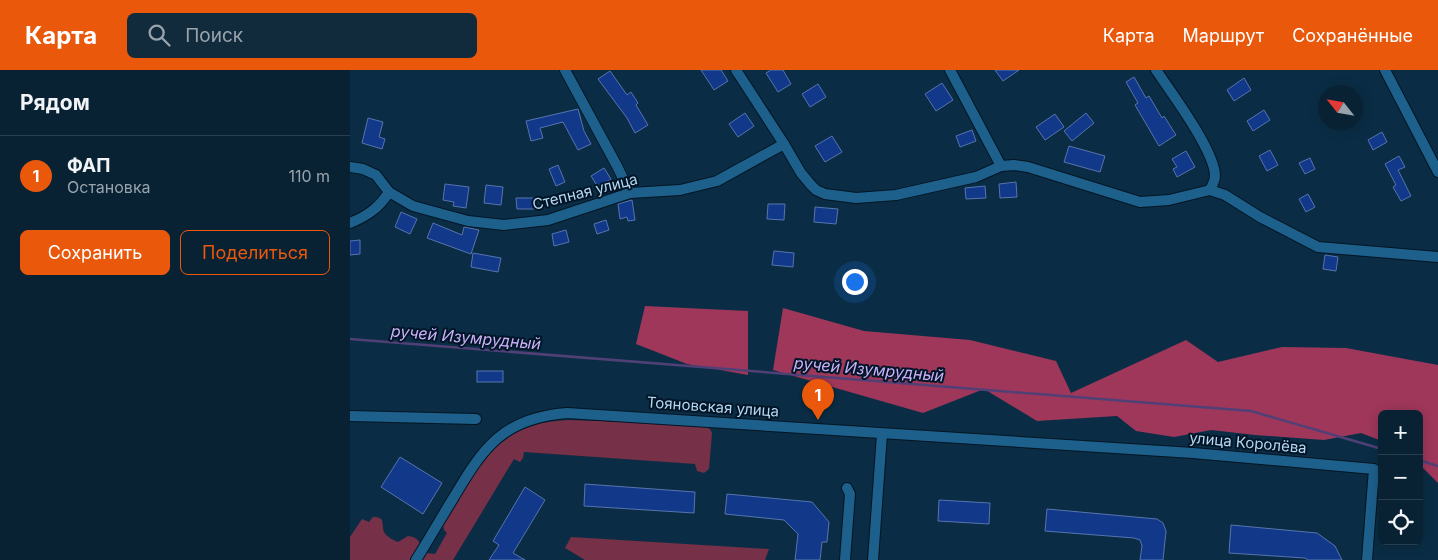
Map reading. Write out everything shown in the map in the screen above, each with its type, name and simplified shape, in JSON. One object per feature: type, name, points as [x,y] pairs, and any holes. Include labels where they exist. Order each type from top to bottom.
[{"type":"street","points":[[565,70],[630,193]]},
{"type":"street","points":[[736,70],[801,173],[816,190],[825,194],[856,198],[916,192],[976,177],[1001,166],[1014,165],[1028,167],[1140,202],[1169,200],[1210,190],[1225,195],[1260,217],[1318,247],[1438,257]]},
{"type":"street","points":[[950,70],[1001,166]]},
{"type":"street","points":[[1156,70],[1202,140],[1212,159],[1215,176],[1210,190]]},
{"type":"street","points":[[1385,70],[1438,172]]},
{"type":"street","name":"Степная улица","points":[[350,167],[363,169],[376,175],[390,192],[413,206],[468,221],[504,225],[548,220],[596,205],[610,198],[630,193],[680,190],[717,181],[784,144]]},
{"type":"street","points":[[350,223],[368,215],[382,204],[390,192]]},
{"type":"street","name":"Тояновская улица","points":[[416,560],[484,450],[496,438],[535,418],[559,414],[716,422],[1028,444]]},
{"type":"street","points":[[350,416],[476,419]]},
{"type":"street","points":[[873,560],[882,434]]},
{"type":"street","name":"улица Королёва","points":[[1028,444],[1193,453],[1374,469],[1367,560]]},
{"type":"street","points":[[845,560],[850,494],[847,488]]},
{"type":"shaded area","points":[[645,306],[748,311],[748,375],[687,364],[636,344]]},
{"type":"shaded area","points":[[783,308],[864,331],[970,340],[1056,361],[1071,393],[1186,340],[1218,362],[1282,347],[1346,348],[1438,365],[1438,483],[1423,468],[1423,410],[1378,410],[1378,439],[1361,433],[1324,440],[1211,430],[1174,437],[1136,431],[1117,416],[1037,421],[984,389],[923,413],[773,370]]},
{"type":"shaded area","points":[[568,420],[700,424],[710,429],[712,433],[709,469],[704,473],[697,471],[695,464],[524,452],[520,462],[514,459],[453,560],[421,560],[426,553],[435,554],[447,533],[443,525],[478,468],[491,453],[505,440],[522,430],[543,423]]},
{"type":"shaded area","points":[[373,517],[381,519],[384,532],[388,537],[398,542],[408,536],[417,540],[421,545],[412,560],[350,560],[350,537],[362,519],[369,522]]},
{"type":"shaded area","points":[[571,537],[769,549],[765,560],[585,560],[565,548]]},
{"type":"building","points":[[701,70],[721,70],[728,81],[714,90]]},
{"type":"building","points":[[771,70],[783,70],[791,84],[778,92],[766,73]]},
{"type":"building","points":[[995,70],[1019,70],[1003,81]]},
{"type":"building","points":[[610,71],[627,95],[631,92],[638,103],[636,105],[648,125],[635,133],[627,118],[598,79]]},
{"type":"building","points":[[1134,77],[1146,98],[1149,96],[1162,118],[1164,116],[1176,135],[1159,146],[1135,105],[1138,103],[1126,82]]},
{"type":"building","points":[[1244,78],[1251,90],[1234,101],[1227,90]]},
{"type":"building","points":[[942,83],[953,100],[936,111],[925,94]]},
{"type":"building","points":[[818,84],[826,97],[810,107],[802,94]]},
{"type":"building","points":[[578,109],[584,131],[591,144],[578,150],[563,122],[540,128],[543,138],[531,141],[526,121]]},
{"type":"building","points":[[1264,110],[1270,120],[1253,131],[1247,121]]},
{"type":"building","points":[[745,113],[754,126],[738,137],[729,124]]},
{"type":"building","points":[[1086,113],[1094,123],[1072,141],[1064,131]]},
{"type":"building","points":[[1055,114],[1064,127],[1045,140],[1036,127]]},
{"type":"building","points":[[368,118],[383,122],[379,137],[385,139],[382,149],[362,143]]},
{"type":"building","points":[[972,130],[976,141],[960,147],[956,136]]},
{"type":"building","points":[[1382,132],[1387,142],[1373,150],[1368,140]]},
{"type":"building","points":[[832,136],[842,152],[825,162],[815,146]]},
{"type":"building","points":[[1069,146],[1105,156],[1100,172],[1064,162]]},
{"type":"building","points":[[1270,150],[1278,165],[1267,171],[1259,156]]},
{"type":"building","points":[[1186,151],[1195,167],[1177,177],[1173,169],[1177,167],[1172,159]]},
{"type":"building","points":[[1399,156],[1405,167],[1398,170],[1411,196],[1401,201],[1393,187],[1396,185],[1385,164]]},
{"type":"building","points":[[1310,158],[1315,169],[1305,174],[1299,163]]},
{"type":"building","points":[[558,165],[565,182],[556,186],[549,169]]},
{"type":"building","points":[[604,168],[611,179],[598,187],[591,176]]},
{"type":"building","points":[[1016,182],[1017,197],[1000,198],[999,184]]},
{"type":"building","points":[[445,184],[469,187],[466,208],[453,206],[454,202],[443,200]]},
{"type":"building","points":[[486,185],[503,187],[501,205],[484,203]]},
{"type":"building","points":[[985,186],[986,198],[966,199],[965,188]]},
{"type":"building","points":[[1308,194],[1315,207],[1306,212],[1299,199]]},
{"type":"building","points":[[516,198],[535,198],[535,209],[517,209]]},
{"type":"building","points":[[632,200],[635,220],[628,221],[627,217],[620,219],[618,204]]},
{"type":"building","points":[[768,204],[785,204],[784,220],[767,219]]},
{"type":"building","points":[[815,207],[838,209],[836,224],[814,222]]},
{"type":"building","points":[[401,212],[417,219],[410,234],[395,227]]},
{"type":"building","points":[[606,220],[609,230],[597,234],[594,224]]},
{"type":"building","points":[[433,223],[462,235],[464,227],[479,230],[471,254],[427,238]]},
{"type":"building","points":[[566,230],[569,242],[554,246],[552,234]]},
{"type":"building","points":[[360,240],[360,254],[350,255],[350,241]]},
{"type":"building","points":[[774,251],[794,253],[793,267],[772,265]]},
{"type":"building","points":[[473,253],[501,258],[498,272],[471,267]]},
{"type":"building","points":[[1325,255],[1338,257],[1336,271],[1323,269]]},
{"type":"building","points":[[477,371],[503,371],[503,382],[477,382]]},
{"type":"building","points":[[400,457],[442,483],[423,514],[381,487]]},
{"type":"building","points":[[585,484],[695,492],[694,513],[584,506]]},
{"type":"building","points":[[525,487],[545,500],[513,553],[525,560],[489,560],[499,545],[493,541]]},
{"type":"building","points":[[727,494],[812,502],[829,522],[827,542],[822,542],[820,560],[795,560],[798,534],[784,520],[725,514]]},
{"type":"building","points":[[939,500],[990,503],[989,524],[938,521]]},
{"type":"building","points":[[1047,509],[1157,519],[1163,523],[1166,531],[1163,560],[1140,560],[1142,546],[1140,540],[1134,538],[1045,531]]},
{"type":"building","points":[[1231,525],[1317,533],[1335,546],[1342,560],[1308,560],[1305,558],[1229,553]]},
{"type":"waterway","name":"ручей Изумрудный","points":[[350,339],[1251,411],[1378,448]]},
{"type":"waterway","name":"ручей Изумрудный","points":[[1423,461],[1438,466]]},
{"type":"place","name":"ФАП","points":[[818,420]]}]
